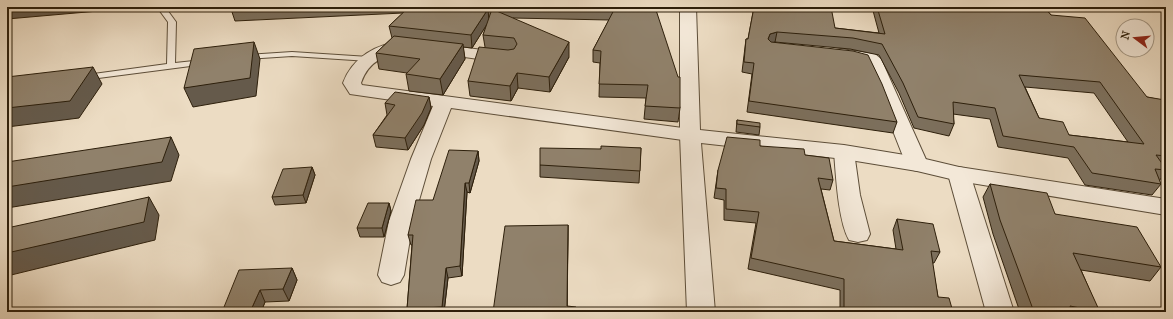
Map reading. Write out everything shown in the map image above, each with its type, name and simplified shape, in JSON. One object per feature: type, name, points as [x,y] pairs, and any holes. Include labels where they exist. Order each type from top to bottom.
[{"type":"street","points":[[688,7],[690,135],[701,312]]},
{"type":"street","points":[[509,58],[405,46],[393,46],[382,50],[369,59],[354,75],[352,83],[356,90],[690,135],[844,152],[917,164],[959,174],[1166,207]]},
{"type":"street","points":[[828,53],[869,58],[875,63],[917,164]]},
{"type":"street","points":[[391,275],[401,221],[421,159],[444,103]]},
{"type":"street","points":[[844,152],[849,195],[858,234]]},
{"type":"street","points":[[959,174],[1000,312]]},
{"type":"lane","points":[[161,7],[172,22],[171,66]]},
{"type":"lane","points":[[240,57],[292,54],[369,59]]},
{"type":"lane","points":[[77,79],[210,61]]},
{"type":"building","points":[[233,7],[281,7],[231,9]]},
{"type":"building","points":[[409,7],[482,7],[488,9],[471,35],[389,26]]},
{"type":"building","points":[[537,7],[655,7],[678,77],[680,77],[680,108],[645,106],[648,85],[599,84],[601,51],[593,50],[615,8]]},
{"type":"building","points":[[754,7],[831,7],[835,28],[885,34],[877,7],[1044,7],[1051,15],[1085,18],[1147,97],[1166,101],[1166,156],[1156,155],[1166,170],[1155,169],[1161,184],[1092,173],[1074,147],[1003,136],[995,108],[953,102],[954,124],[918,117],[903,83],[882,44],[853,38],[777,32],[770,34],[768,39],[771,42],[853,51],[868,55],[882,84],[897,122],[749,101],[754,63],[744,62],[746,39],[748,39]],"holes":[[[1019,75],[1100,82],[1144,144],[1069,135],[1063,122],[1039,118]]]},
{"type":"building","points":[[492,9],[569,42],[549,77],[517,73],[510,86],[468,81],[479,47],[508,50],[514,49],[517,44],[514,38],[483,35]]},
{"type":"building","points":[[394,36],[463,44],[440,79],[406,74],[420,59],[376,53]]},
{"type":"building","points":[[254,42],[250,78],[184,88],[194,49]]},
{"type":"building","points":[[93,67],[70,101],[7,108],[7,77]]},
{"type":"building","points":[[395,92],[429,97],[422,113],[405,138],[373,135],[395,105],[385,103]]},
{"type":"building","points":[[737,120],[760,123],[760,127],[737,124]]},
{"type":"building","points":[[171,137],[162,162],[7,187],[7,162]]},
{"type":"building","points":[[727,137],[760,140],[760,146],[804,149],[805,155],[829,158],[833,180],[818,178],[834,241],[903,250],[897,219],[933,224],[940,252],[931,251],[938,297],[949,298],[953,312],[844,312],[844,279],[751,258],[759,212],[726,209],[726,189],[716,188],[718,170]]},
{"type":"building","points":[[601,146],[641,148],[640,171],[540,165],[540,148],[601,149]]},
{"type":"building","points":[[449,150],[478,151],[469,183],[465,183],[460,266],[446,268],[442,307],[407,309],[413,235],[408,235],[416,200],[433,200]]},
{"type":"building","points":[[312,167],[303,195],[272,197],[283,169]]},
{"type":"building","points":[[990,184],[1047,193],[1055,214],[1137,227],[1161,267],[1073,253],[1100,312],[1070,306],[1072,312],[1034,312],[1000,220]]},
{"type":"building","points":[[149,197],[144,222],[7,253],[7,228]]},
{"type":"building","points":[[368,203],[389,203],[382,228],[357,228]]},
{"type":"building","points":[[568,225],[567,306],[576,307],[576,312],[493,312],[505,226]]},
{"type":"building","points":[[292,268],[283,289],[260,290],[250,312],[222,312],[239,270]]}]
